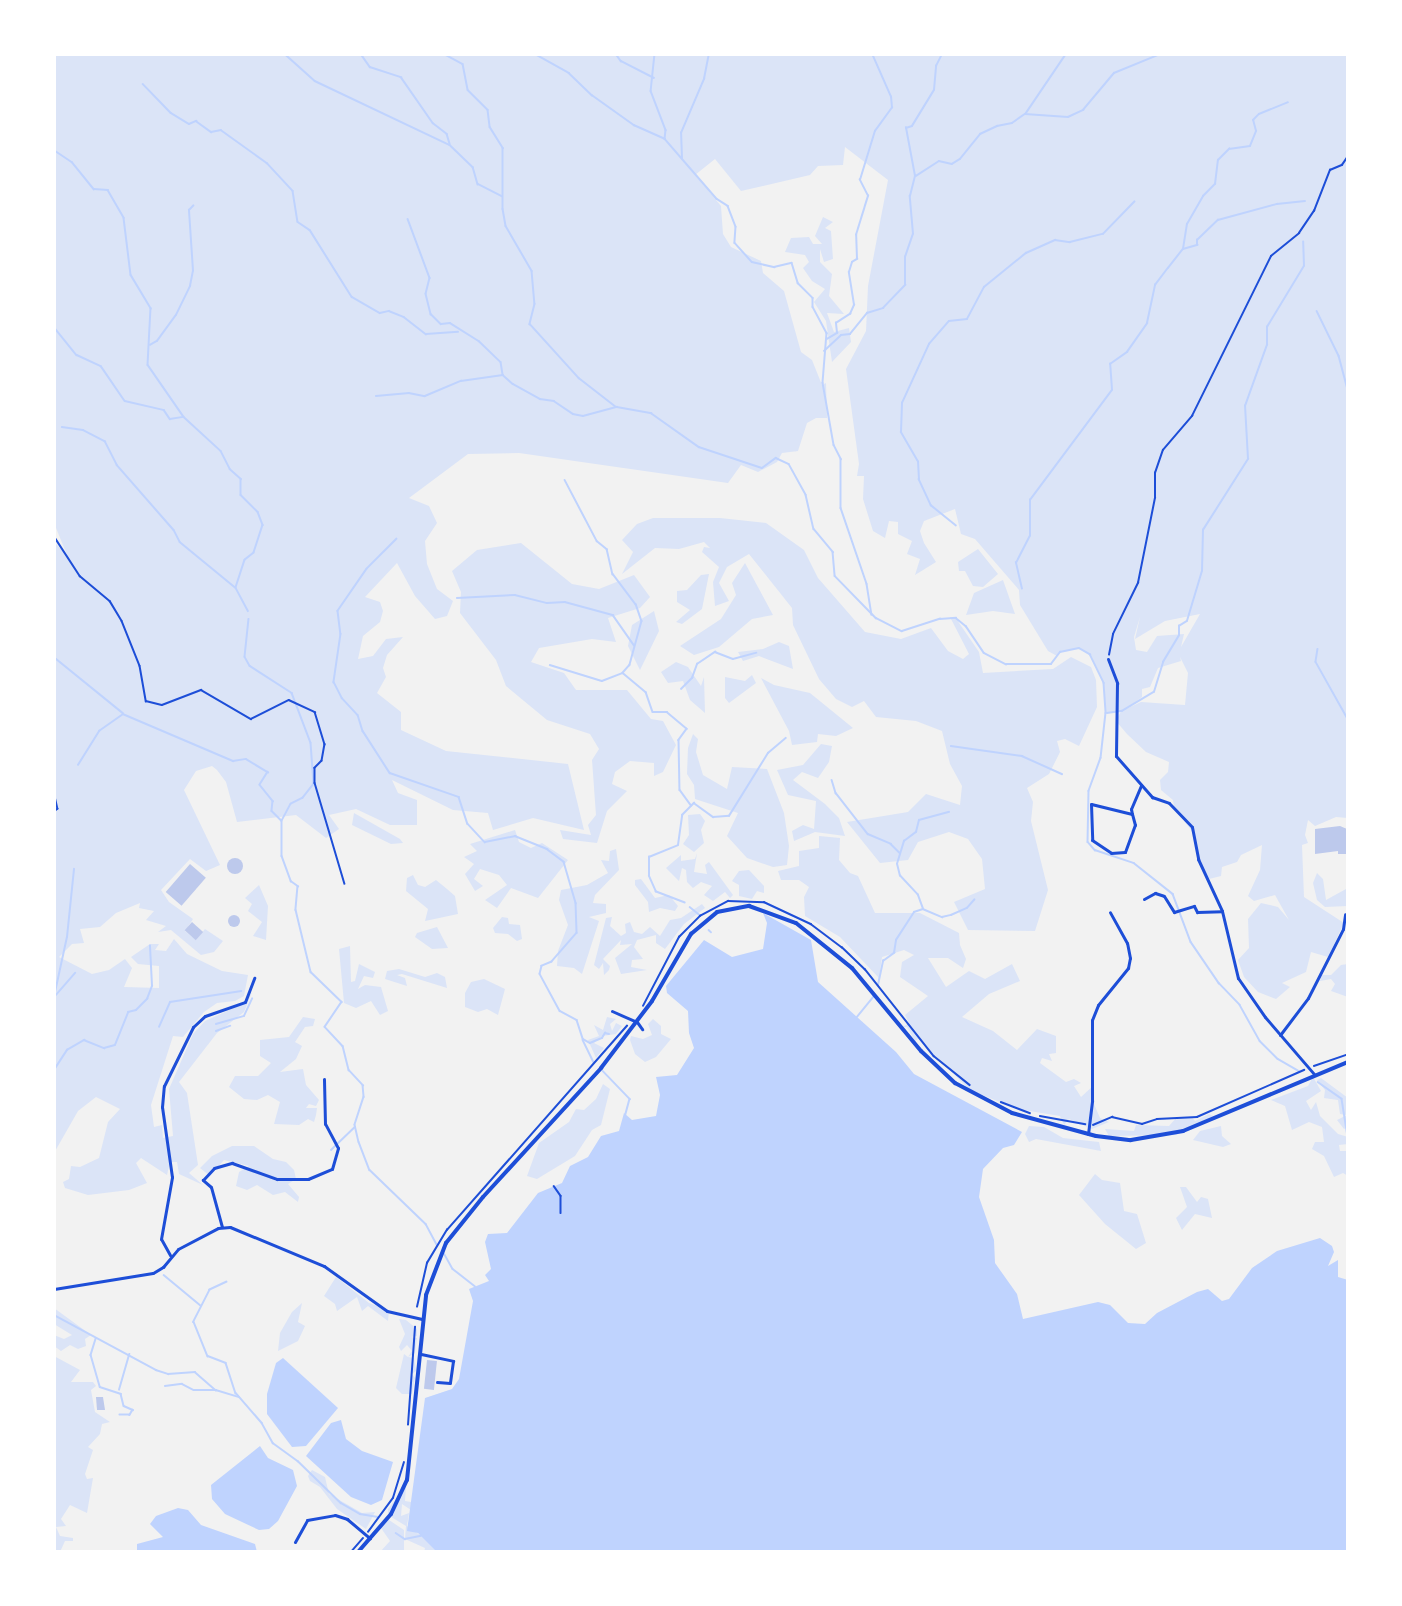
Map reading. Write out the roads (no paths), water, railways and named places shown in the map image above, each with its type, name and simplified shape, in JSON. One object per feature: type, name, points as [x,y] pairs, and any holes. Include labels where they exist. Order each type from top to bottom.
[{"type":"main road","points":[[358,1552],[391,1514],[406,1480],[423,1318],[430,1279],[452,1234],[601,1068],[637,1022],[702,922],[732,907],[758,907],[811,932],[841,957],[921,1051],[956,1083],[1012,1113],[1088,1134],[1131,1140],[1183,1131],[1314,1074],[1348,1062]]},
{"type":"street","points":[[1108,658],[1117,683],[1116,756],[1152,797],[1169,803],[1192,827],[1198,859],[1222,911],[1238,978],[1280,1036],[1314,1074]]},
{"type":"street","points":[[1132,814],[1091,804],[1092,840],[1111,853],[1125,852],[1135,825],[1132,814],[1141,785]]},
{"type":"street","points":[[1144,899],[1155,893],[1164,896],[1174,912],[1194,906],[1197,912],[1222,911]]},
{"type":"street","points":[[1088,1134],[1093,1015],[1128,968],[1130,958],[1127,943],[1110,912]]},
{"type":"street","points":[[1280,1036],[1308,998],[1343,929],[1345,914]]},
{"type":"street","points":[[170,1255],[161,1239],[172,1169],[162,1107],[164,1086],[193,1027],[205,1016],[245,1002],[254,978]]},
{"type":"street","points":[[612,1011],[637,1022],[642,1029]]},
{"type":"street","points":[[222,1227],[211,1187],[203,1180],[208,1172],[227,1162],[273,1179],[311,1178],[332,1169],[337,1144],[325,1124],[324,1079]]},
{"type":"street","points":[[54,1289],[153,1273],[163,1267],[170,1255],[222,1227],[238,1230],[324,1266],[387,1311],[423,1318]]},
{"type":"street","points":[[421,1354],[453,1361],[450,1383],[437,1382]]},
{"type":"street","points":[[295,1542],[307,1520],[337,1515],[371,1538]]},
{"type":"water","points":[[763,913],[811,940],[818,982],[896,1052],[914,1074],[1022,1132],[1014,1145],[1003,1148],[983,1169],[979,1197],[994,1240],[995,1263],[1017,1294],[1023,1319],[1098,1302],[1110,1305],[1128,1323],[1145,1324],[1157,1313],[1197,1292],[1208,1289],[1222,1301],[1229,1299],[1252,1268],[1277,1251],[1320,1238],[1332,1246],[1334,1252],[1328,1266],[1338,1260],[1338,1277],[1348,1280],[1348,1552],[437,1552],[418,1533],[407,1531],[425,1398],[452,1389],[459,1379],[473,1301],[469,1289],[489,1281],[485,1275],[491,1269],[485,1242],[488,1234],[507,1233],[538,1193],[562,1183],[570,1166],[588,1157],[601,1136],[619,1131],[624,1113],[632,1120],[656,1116],[660,1095],[656,1077],[677,1075],[694,1048],[689,1033],[688,1011],[667,993],[666,986],[704,940],[732,957],[763,949],[767,923]]},
{"type":"water","points":[[283,1358],[338,1408],[306,1446],[292,1447],[267,1414],[267,1394],[276,1363]]},
{"type":"water","points":[[341,1420],[346,1439],[362,1451],[393,1462],[382,1500],[371,1505],[351,1497],[306,1456],[331,1423]]},
{"type":"water","points":[[260,1446],[268,1458],[293,1470],[297,1486],[278,1521],[269,1529],[259,1530],[225,1514],[212,1499],[211,1485]]},
{"type":"water","points":[[178,1508],[188,1510],[201,1525],[255,1544],[257,1552],[137,1552],[137,1544],[163,1537],[150,1524],[156,1516]]},
{"type":"waterway","points":[[285,54],[315,81],[450,145],[473,167],[478,184],[502,196]]},
{"type":"waterway","points":[[361,54],[370,67],[401,77],[433,123],[447,134],[450,144]]},
{"type":"waterway","points":[[444,54],[463,64],[468,90],[488,110],[490,127],[503,148],[503,209],[506,226],[532,271],[535,304],[530,324],[579,378],[615,406]]},
{"type":"waterway","points":[[535,54],[569,73],[592,95],[634,125],[665,139],[717,199],[728,206],[736,227],[735,243],[752,262],[774,267],[792,263],[798,283],[813,298],[813,307],[827,333],[823,383],[834,445],[841,459],[841,508],[867,584],[872,615]]},
{"type":"waterway","points":[[616,54],[621,61],[654,78]]},
{"type":"waterway","points":[[655,54],[651,91],[666,130],[665,139]]},
{"type":"waterway","points":[[682,159],[681,133],[704,79],[709,54]]},
{"type":"waterway","points":[[827,339],[837,333],[836,323],[850,314],[854,305],[849,272],[852,262],[857,259],[856,235],[868,196],[860,180],[875,131],[892,108],[891,97],[872,54]]},
{"type":"waterway","points":[[824,351],[841,335],[850,334],[867,313],[883,308],[905,285],[905,257],[913,234],[910,196],[915,176],[906,128],[912,126],[934,90],[936,66],[942,54]]},
{"type":"waterway","points":[[1026,113],[1066,54]]},
{"type":"waterway","points":[[916,176],[939,161],[952,164],[960,159],[980,134],[997,126],[1012,123],[1025,114],[1068,117],[1083,110],[1114,73],[1158,55],[1187,54]]},
{"type":"waterway","points":[[143,84],[171,113],[189,124],[196,121],[211,132],[221,130],[267,163],[293,191],[298,222],[310,230],[352,297],[380,313],[389,311],[404,317],[426,334],[458,332]]},
{"type":"waterway","points":[[1183,249],[1187,224],[1203,196],[1215,184],[1218,160],[1229,149],[1250,146],[1256,131],[1253,120],[1259,114],[1288,102]]},
{"type":"waterway","points":[[54,150],[72,162],[94,189],[108,190],[124,218],[131,275],[151,308],[148,365],[184,417],[221,451],[230,469],[241,479],[241,495],[258,512],[263,525],[254,553],[245,560],[236,587]]},
{"type":"waterway","points":[[1022,589],[1016,563],[1030,536],[1030,500],[1112,390],[1110,364],[1127,352],[1147,323],[1155,285],[1183,249],[1197,245],[1197,240],[1218,220],[1277,204],[1305,201]]},
{"type":"waterway","points":[[956,526],[931,506],[919,480],[918,462],[901,432],[902,403],[929,344],[949,321],[967,319],[984,287],[1026,253],[1055,240],[1070,242],[1103,234],[1134,202]]},
{"type":"waterway","points":[[150,345],[157,341],[176,315],[190,286],[193,271],[189,210],[193,206]]},
{"type":"waterway","points":[[408,219],[430,278],[426,294],[431,314],[441,324],[450,323],[479,341],[501,362],[503,375],[513,384],[540,399],[554,401],[573,414],[583,416],[617,407],[651,413],[699,447],[762,468],[776,458],[789,464],[806,495],[814,529],[833,552],[835,576],[876,618],[902,631],[940,619],[956,618],[966,626],[984,653],[1006,664],[1051,664],[1060,652],[1079,648],[1090,654],[1104,683],[1106,713],[1101,758],[1089,791],[1088,842],[1095,850],[1134,863],[1173,894],[1191,942],[1219,983],[1240,1005],[1260,1041],[1278,1059],[1299,1071]]},
{"type":"waterway","points":[[1107,713],[1122,711],[1154,692],[1163,662],[1179,635],[1179,626],[1187,621],[1202,571],[1203,530],[1248,459],[1245,406],[1267,345],[1267,327],[1304,266],[1303,242]]},
{"type":"waterway","points":[[1317,311],[1339,356],[1348,389]]},
{"type":"waterway","points":[[54,327],[77,355],[101,366],[125,401],[164,410],[170,419],[183,417]]},
{"type":"waterway","points":[[376,396],[409,393],[425,396],[461,381],[503,375]]},
{"type":"waterway","points":[[62,427],[83,430],[105,441],[117,465],[174,530],[180,542],[236,588],[248,611]]},
{"type":"waterway","points":[[565,480],[597,541],[607,549],[613,574],[636,604],[642,621],[630,665],[623,673],[646,692],[653,712],[667,712],[687,729],[679,740],[680,790],[691,805]]},
{"type":"waterway","points":[[397,539],[367,569],[338,611],[341,634],[334,682],[342,698],[358,715],[363,731],[390,773],[459,797],[468,824],[485,842],[515,836],[547,849],[564,862],[576,903],[577,933],[552,962],[542,966],[540,974],[560,1011],[577,1020],[583,1039],[590,1043],[602,1038],[605,1033],[609,1034]]},
{"type":"waterway","points":[[457,598],[515,595],[547,603],[565,602],[613,615],[634,645]]},
{"type":"waterway","points":[[249,619],[245,657],[250,666],[292,693],[311,743],[314,784],[303,798],[291,804],[282,821],[282,856],[291,881],[298,886],[296,910],[311,972],[342,1002],[325,1027],[343,1046],[349,1070],[363,1085],[364,1097],[355,1125],[359,1142],[370,1170],[426,1224],[437,1245]]},
{"type":"waterway","points":[[1318,649],[1316,662],[1348,719]]},
{"type":"waterway","points":[[681,689],[692,678],[697,664],[715,652],[733,659],[756,653]]},
{"type":"waterway","points":[[54,657],[123,713]]},
{"type":"waterway","points":[[550,665],[602,681],[623,673]]},
{"type":"waterway","points":[[78,765],[99,731],[123,714],[233,761],[246,759],[268,772],[260,785],[273,801],[272,811],[281,820]]},
{"type":"waterway","points":[[685,903],[656,892],[649,876],[649,857],[678,845],[682,815],[694,803],[713,817],[729,816],[768,753],[786,738]]},
{"type":"waterway","points":[[951,746],[1022,756],[1062,774]]},
{"type":"waterway","points":[[832,780],[836,793],[868,834],[891,844],[900,853]]},
{"type":"waterway","points":[[878,985],[883,961],[894,953],[896,940],[914,912],[923,909],[918,895],[900,876],[897,864],[904,841],[916,832],[919,820],[949,812]]},
{"type":"waterway","points":[[54,997],[67,937],[74,869]]},
{"type":"waterway","points":[[923,909],[942,917],[967,908],[974,900]]},
{"type":"waterway","points":[[690,907],[700,915]]},
{"type":"waterway","points":[[54,1070],[67,1050],[84,1040],[104,1048],[115,1045],[128,1012],[136,1010],[147,999],[152,986],[150,946]]},
{"type":"waterway","points":[[54,989],[55,963]]},
{"type":"waterway","points":[[56,995],[75,973]]},
{"type":"waterway","points":[[159,1027],[170,1002],[241,991]]},
{"type":"waterway","points":[[857,1017],[873,997]]},
{"type":"waterway","points":[[216,1024],[244,1016],[252,999]]},
{"type":"waterway","points":[[216,1031],[230,1026]]},
{"type":"waterway","points":[[583,1040],[594,1063]]},
{"type":"waterway","points":[[603,1071],[630,1099],[626,1114]]},
{"type":"waterway","points":[[1318,1082],[1342,1099],[1348,1135]]},
{"type":"waterway","points":[[331,1150],[355,1127]]},
{"type":"waterway","points":[[1348,1155],[1348,1199]]},
{"type":"waterway","points":[[444,1253],[453,1269],[475,1286]]},
{"type":"waterway","points":[[164,1275],[200,1305]]},
{"type":"waterway","points":[[227,1282],[210,1290],[194,1322],[208,1356],[226,1363],[236,1393],[262,1423],[273,1443],[298,1461],[341,1503],[360,1514],[378,1517]]},
{"type":"waterway","points":[[54,1315],[156,1370],[168,1374],[195,1372],[216,1390]]},
{"type":"waterway","points":[[96,1339],[91,1355],[100,1387],[121,1394],[124,1406],[133,1410],[130,1415],[120,1415]]},
{"type":"waterway","points":[[119,1390],[129,1354]]},
{"type":"waterway","points":[[165,1386],[182,1384],[194,1390],[216,1390],[239,1397]]},
{"type":"waterway","points":[[396,1533],[405,1539],[421,1536]]}]
